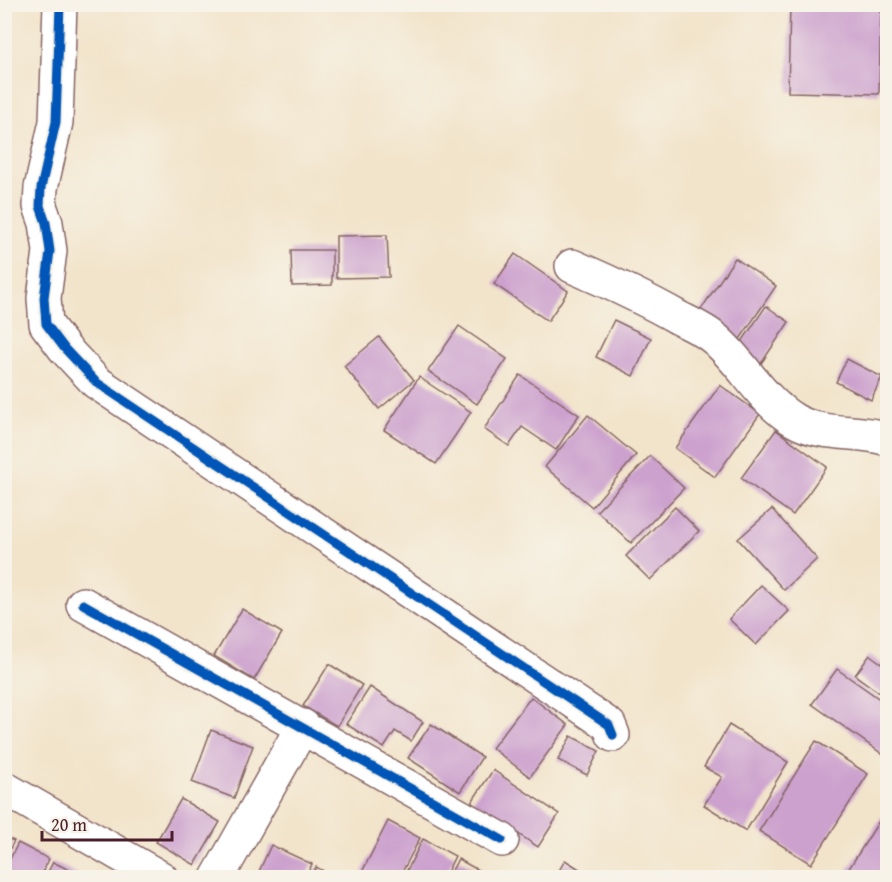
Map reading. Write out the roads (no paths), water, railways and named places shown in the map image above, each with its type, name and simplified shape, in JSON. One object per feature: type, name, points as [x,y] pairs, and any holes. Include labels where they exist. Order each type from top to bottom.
[{"type":"street","points":[[60,4],[56,122],[41,188],[40,206],[46,223],[50,251],[44,298],[46,324],[96,382],[609,725],[613,735]]},
{"type":"street","points":[[572,266],[637,294],[713,337],[741,364],[763,395],[794,420],[820,431],[872,434],[888,439]]},
{"type":"street","points":[[83,604],[502,840]]},
{"type":"street","points":[[217,878],[303,726]]},
{"type":"street","points":[[4,788],[161,878]]}]
